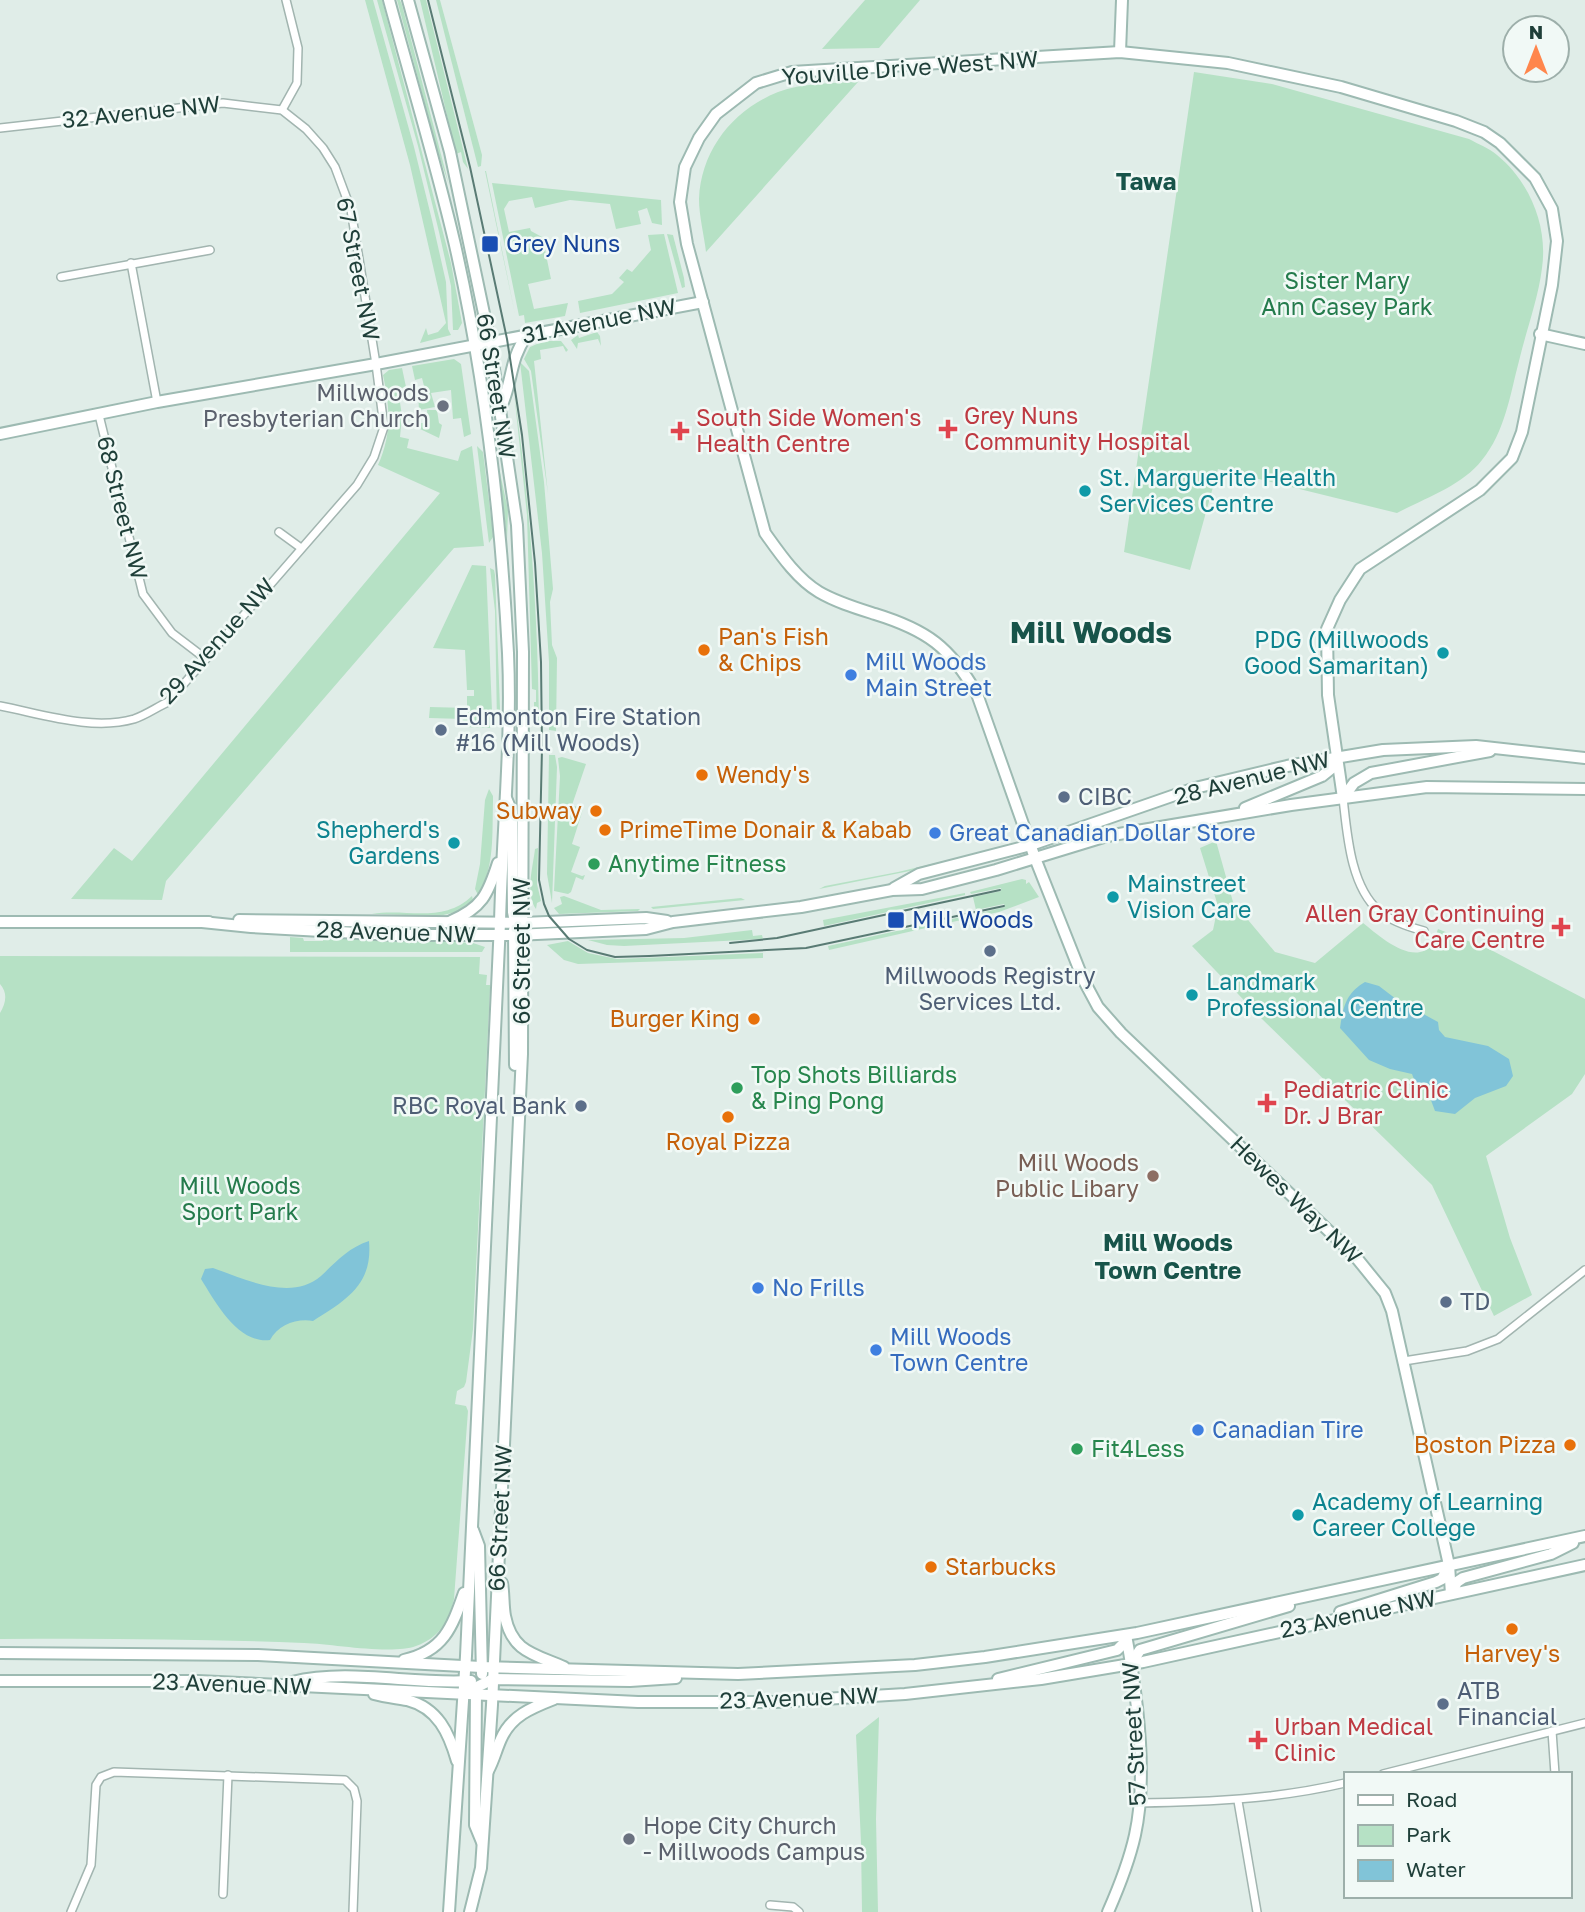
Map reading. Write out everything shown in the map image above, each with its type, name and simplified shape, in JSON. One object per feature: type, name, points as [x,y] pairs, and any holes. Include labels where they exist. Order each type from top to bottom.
[{"type":"main road","name":"66 Street NW","points":[[389,0],[455,246],[489,439],[506,621],[509,714],[506,796],[465,1666],[492,1694],[481,1868],[470,1912]]},
{"type":"main road","name":"66 Street NW","points":[[408,0],[450,152],[490,342],[520,556],[524,689],[519,929],[522,1054],[498,1560],[479,1681],[459,1768],[449,1912]]},
{"type":"main road","points":[[1120,52],[1122,0]]},
{"type":"main road","name":"Youville Drive West NW","points":[[1035,858],[977,694],[960,667],[940,645],[913,628],[818,592],[792,568],[765,533],[687,244],[680,202],[685,167],[699,138],[716,114],[756,83],[792,72],[1120,52],[1195,59],[1263,69],[1341,87],[1434,114],[1484,132],[1500,143],[1535,178],[1552,209],[1557,241],[1552,285],[1522,432],[1512,458],[1480,490],[1360,569],[1339,600],[1327,629],[1328,695],[1343,797]]},
{"type":"main road","name":"31 Avenue NW","points":[[0,434],[157,402],[703,302]]},
{"type":"main road","points":[[1540,334],[1585,344]]},
{"type":"main road","points":[[500,407],[509,390],[513,360],[527,335]]},
{"type":"main road","name":"28 Avenue NW","points":[[891,890],[919,874],[1031,845],[1195,788],[1234,777],[1338,757],[1383,750],[1476,746],[1585,758]]},
{"type":"main road","points":[[1343,797],[1354,783],[1371,773],[1506,748]]},
{"type":"main road","points":[[1221,817],[1322,776],[1332,768],[1338,757]]},
{"type":"main road","name":"28 Avenue NW","points":[[202,922],[251,928],[393,935],[500,935],[519,929],[646,929],[673,922],[801,907],[891,890],[922,889],[1107,836],[1343,797],[1427,787],[1585,789]]},
{"type":"main road","points":[[500,923],[519,929],[512,812],[506,796]]},
{"type":"main road","points":[[446,923],[481,902],[488,892],[502,851]]},
{"type":"main road","name":"Hewes Way NW","points":[[1035,858],[1074,959],[1098,1007],[1121,1033],[1355,1256],[1385,1293],[1397,1327],[1449,1566],[1451,1594]]},
{"type":"main road","name":"28 Avenue NW","points":[[0,922],[246,920],[500,923]]},
{"type":"main road","points":[[471,1524],[479,1546],[475,1825],[482,1845]]},
{"type":"main road","points":[[1451,1594],[1457,1582],[1463,1578],[1551,1554],[1585,1537]]},
{"type":"main road","name":"23 Avenue NW","points":[[0,1681],[198,1682],[351,1688],[479,1681],[570,1670],[738,1674],[915,1665],[1126,1635],[1585,1537]]},
{"type":"main road","points":[[498,1560],[505,1614],[516,1643],[529,1652],[570,1670]]},
{"type":"main road","name":"23 Avenue NW","points":[[492,1694],[638,1702],[775,1702],[905,1694],[1041,1679],[1131,1664],[1585,1565]]},
{"type":"main road","points":[[1310,1624],[1360,1604],[1436,1582],[1446,1575],[1449,1566]]},
{"type":"main road","points":[[394,1661],[423,1653],[448,1634],[456,1619],[468,1580]]},
{"type":"main road","points":[[1131,1664],[1140,1650],[1265,1614],[1310,1595]]},
{"type":"main road","points":[[972,1687],[1117,1650],[1124,1643],[1126,1635]]},
{"type":"main road","name":"57 Street NW","points":[[1108,1912],[1130,1856],[1140,1803],[1139,1751],[1126,1635]]},
{"type":"main road","name":"23 Avenue NW","points":[[0,1653],[245,1654],[394,1661],[465,1666],[479,1681]]},
{"type":"main road","points":[[279,1685],[309,1678],[329,1677],[629,1681],[738,1674]]},
{"type":"main road","points":[[351,1688],[414,1702],[430,1711],[450,1739],[459,1768]]},
{"type":"main road","points":[[487,1773],[512,1721],[530,1709],[558,1697]]},
{"type":"street","points":[[282,110],[297,83],[298,48],[286,0]]},
{"type":"street","name":"32 Avenue NW","points":[[0,128],[208,103],[245,104],[282,110]]},
{"type":"street","name":"67 Street NW","points":[[282,110],[306,129],[323,148],[335,167],[351,209],[384,427],[374,457],[362,478]]},
{"type":"street","points":[[61,277],[210,250]]},
{"type":"street","points":[[131,263],[157,402]]},
{"type":"street","name":"68 Street NW","points":[[99,415],[143,594],[172,633],[206,659]]},
{"type":"street","name":"29 Avenue NW","points":[[0,706],[87,722],[107,723],[133,719],[168,702],[362,478]]},
{"type":"street","points":[[279,532],[301,548]]},
{"type":"street","points":[[1343,797],[1353,865],[1366,895],[1379,912],[1424,931]]},
{"type":"street","points":[[1404,1361],[1467,1352],[1498,1339],[1585,1270]]},
{"type":"street","points":[[1417,1770],[1585,1723]]},
{"type":"street","points":[[1552,1731],[1555,1772]]},
{"type":"street","points":[[71,1912],[91,1865],[96,1791],[101,1777],[114,1772],[339,1778],[352,1785],[357,1801],[353,1912]]},
{"type":"street","points":[[223,1894],[228,1775]]},
{"type":"street","points":[[1140,1803],[1238,1801],[1293,1794],[1344,1783]]},
{"type":"street","points":[[1238,1801],[1257,1912]]},
{"type":"street","points":[[770,1905],[793,1907],[799,1912]]},
{"type":"green space","points":[[365,0],[373,0],[414,147],[446,282],[448,329],[451,335],[420,343],[426,328],[428,335],[438,332],[446,323],[410,165]]},
{"type":"green space","points":[[377,0],[382,0],[451,263],[462,323],[458,330],[453,330],[451,286],[418,146]]},
{"type":"green space","points":[[397,0],[400,0],[402,5],[449,185],[438,153]]},
{"type":"green space","points":[[420,0],[426,0],[468,169],[461,152],[456,154]]},
{"type":"green space","points":[[436,0],[440,0],[482,155],[481,166],[478,167]]},
{"type":"green space","points":[[865,0],[920,0],[879,48],[822,49]]},
{"type":"green space","name":"Sister Mary Ann Casey Park","points":[[1194,72],[1272,84],[1469,139],[1483,146],[1509,166],[1527,192],[1539,221],[1543,252],[1538,292],[1506,413],[1490,449],[1474,469],[1442,491],[1397,513],[1218,469],[1190,570],[1124,552]]},
{"type":"green space","points":[[858,82],[706,252],[699,205],[701,181],[713,148],[722,134],[747,109],[778,92],[817,84]]},
{"type":"green space","points":[[485,171],[486,171],[515,314]]},
{"type":"green space","points":[[492,183],[661,200],[662,225],[652,223],[647,208],[638,211],[641,224],[616,229],[610,204],[570,200],[535,208],[532,197],[509,201],[504,209],[509,232],[530,228],[551,242],[544,245],[551,279],[528,284],[534,309],[568,303],[565,316],[525,323],[524,315],[519,316]]},
{"type":"green space","points":[[664,234],[678,293],[580,313],[578,301],[612,294],[624,282],[619,278],[627,269],[632,272],[651,250],[648,235]]},
{"type":"green space","points":[[667,234],[673,235],[684,278],[685,287],[682,288]]},
{"type":"green space","points":[[597,332],[601,346],[598,339],[578,343],[577,349],[571,340],[578,335],[579,338]]},
{"type":"green space","points":[[544,341],[561,341],[568,350],[566,352],[563,346],[540,350],[541,359],[534,361],[548,494],[531,371],[524,359],[530,347]]},
{"type":"green space","points":[[454,359],[461,364],[471,434],[464,437],[461,418],[453,419],[451,390],[431,393],[435,407],[419,410],[418,393],[425,390],[422,378],[415,380],[412,366]]},
{"type":"green space","points":[[520,362],[529,371],[544,482],[553,589],[550,602],[552,645],[557,658],[556,731],[549,730],[549,662],[542,553]]},
{"type":"green space","points":[[402,368],[406,387],[398,389],[402,416],[400,437],[409,439],[407,448],[458,461],[461,451],[472,446],[484,546],[454,548],[166,881],[162,900],[71,899],[114,848],[132,861],[440,493],[378,465],[388,431],[383,375],[389,370]]},
{"type":"green space","points":[[514,392],[532,559],[539,727],[534,723],[536,690],[532,689],[527,515]]},
{"type":"green space","points":[[427,410],[437,410],[439,423],[442,425],[439,438],[420,429],[421,423],[428,423]]},
{"type":"green space","points":[[477,446],[483,452],[493,537],[489,543]]},
{"type":"green space","points":[[499,468],[508,510],[507,540],[507,539]]},
{"type":"green space","points":[[472,565],[486,566],[492,711],[490,728],[464,727],[463,719],[429,718],[430,707],[467,708],[467,696],[474,696],[474,690],[467,690],[465,650],[433,648]]},
{"type":"green space","points":[[490,568],[495,575],[500,709],[497,724],[495,611]]},
{"type":"green space","points":[[549,755],[555,755],[557,767],[552,903],[547,874]]},
{"type":"green space","points":[[558,758],[586,764],[572,805],[583,809],[572,844],[580,847],[571,872],[585,875],[583,880],[576,877],[568,894],[554,891],[560,776]]},
{"type":"green space","points":[[489,789],[493,796],[492,850],[478,895],[475,889],[480,864],[485,800]]},
{"type":"green space","points":[[1216,841],[1233,902],[1275,952],[1315,963],[1363,923],[1396,947],[1415,953],[1432,945],[1438,929],[1491,950],[1585,999],[1585,1074],[1572,1094],[1486,1156],[1510,1238],[1532,1295],[1494,1316],[1432,1185],[1261,1018],[1192,946],[1213,930],[1218,906],[1200,848]]},
{"type":"green space","points":[[538,848],[537,884],[541,901],[537,903],[536,909],[530,888],[535,849]]},
{"type":"green space","points":[[991,851],[920,869],[819,889],[825,886]]},
{"type":"green space","points":[[1026,880],[1026,884],[1029,882],[1039,897],[999,912],[976,917],[976,914],[1005,907],[1004,904],[976,910],[973,897],[1001,891],[1001,888],[971,894],[970,892]]},
{"type":"green space","points":[[965,895],[824,926],[823,920]]},
{"type":"green space","points":[[472,896],[473,900],[456,912],[439,916],[372,914],[449,910]]},
{"type":"green space","points":[[564,896],[601,910],[640,909],[559,914],[554,908],[562,904],[560,897]]},
{"type":"green space","points":[[741,898],[745,900],[653,909],[651,907]]},
{"type":"green space","points":[[970,915],[970,918],[829,950],[828,946]]},
{"type":"green space","points":[[752,930],[753,936],[762,935],[763,939],[624,946],[588,940],[684,938]]},
{"type":"green space","points":[[324,935],[473,943],[485,947],[482,952],[290,952],[290,937],[303,938],[304,941],[323,941]]},
{"type":"green space","points":[[568,941],[588,953],[617,959],[763,953],[763,958],[578,964],[564,960],[547,945]]},
{"type":"green space","name":"Mill Woods Sport Park","points":[[0,956],[480,957],[479,974],[487,975],[486,985],[490,985],[490,990],[473,1329],[466,1382],[464,1387],[457,1391],[455,1404],[466,1406],[468,1411],[454,1599],[442,1628],[424,1643],[392,1649],[228,1641],[0,1639],[0,1013],[5,998],[0,984]]},
{"type":"green space","points":[[879,1717],[876,1819],[878,1912],[862,1912],[856,1735]]},
{"type":"water","points":[[1365,982],[1379,986],[1396,999],[1438,1022],[1439,1030],[1445,1037],[1488,1046],[1509,1059],[1513,1076],[1506,1086],[1475,1098],[1455,1114],[1435,1111],[1429,1095],[1415,1082],[1412,1074],[1369,1060],[1340,1028],[1346,1001],[1353,991]]},
{"type":"water","points":[[369,1241],[367,1269],[355,1290],[313,1321],[288,1324],[278,1330],[270,1340],[258,1340],[238,1329],[221,1310],[201,1279],[205,1269],[213,1268],[268,1286],[296,1287],[309,1284],[349,1251]]},
{"type":"tram line","points":[[428,0],[470,167],[507,339],[522,435],[535,563],[541,662],[539,880],[549,916],[569,939],[587,950],[615,957],[806,948],[1004,906]]},
{"type":"tram line","points":[[730,943],[777,938],[1000,890]]},
{"type":"place","name":"Grey Nuns","points":[[490,244]]},
{"type":"place","name":"Millwoods Presbyterian Church","points":[[443,406]]},
{"type":"place","name":"Grey Nuns Community Hospital","points":[[948,429]]},
{"type":"place","name":"South Side Women's Health Centre","points":[[680,431]]},
{"type":"place","name":"St. Marguerite Health Services Centre","points":[[1085,491]]},
{"type":"place","name":"Pan's Fish & Chips","points":[[704,650]]},
{"type":"place","name":"PDG (Millwoods Good Samaritan)","points":[[1443,653]]},
{"type":"place","name":"Mill Woods Main Street","points":[[851,675]]},
{"type":"place","name":"Edmonton Fire Station #16 (Mill Woods)","points":[[441,730]]},
{"type":"place","name":"Wendy's","points":[[702,775]]},
{"type":"place","name":"CIBC","points":[[1064,797]]},
{"type":"place","name":"Subway","points":[[596,811]]},
{"type":"place","name":"PrimeTime Donair & Kabab","points":[[605,830]]},
{"type":"place","name":"Great Canadian Dollar Store","points":[[935,833]]},
{"type":"place","name":"Shepherd's Gardens","points":[[454,843]]},
{"type":"place","name":"Anytime Fitness","points":[[594,864]]},
{"type":"place","name":"Mainstreet Vision Care","points":[[1113,897]]},
{"type":"place","name":"Mill Woods","points":[[896,920]]},
{"type":"place","name":"Allen Gray Continuing Care Centre","points":[[1561,927]]},
{"type":"place","name":"Millwoods Registry Services Ltd.","points":[[990,951]]},
{"type":"place","name":"Landmark Professional Centre","points":[[1192,995]]},
{"type":"place","name":"Burger King","points":[[754,1019]]},
{"type":"place","name":"Top Shots Billiards & Ping Pong","points":[[737,1088]]},
{"type":"place","name":"Pediatric Clinic Dr. J Brar","points":[[1267,1103]]},
{"type":"place","name":"RBC Royal Bank","points":[[581,1106]]},
{"type":"place","name":"Royal Pizza","points":[[728,1117]]},
{"type":"place","name":"Mill Woods Public Libary","points":[[1153,1176]]},
{"type":"place","name":"No Frills","points":[[758,1288]]},
{"type":"place","name":"TD","points":[[1446,1302]]},
{"type":"place","name":"Mill Woods Town Centre","points":[[876,1350]]},
{"type":"place","name":"Canadian Tire","points":[[1198,1430]]},
{"type":"place","name":"Boston Pizza","points":[[1570,1445]]},
{"type":"place","name":"Fit4Less","points":[[1077,1449]]},
{"type":"place","name":"Academy of Learning Career College","points":[[1298,1515]]},
{"type":"place","name":"Starbucks","points":[[931,1567]]},
{"type":"place","name":"Harvey's","points":[[1512,1629]]},
{"type":"place","name":"ATB Financial","points":[[1443,1704]]},
{"type":"place","name":"Urban Medical Clinic","points":[[1258,1740]]},
{"type":"place","name":"Hope City Church - Millwoods Campus","points":[[629,1839]]},
{"type":"district","name":"Tawa","points":[[1146,182]]},
{"type":"district","name":"Mill Woods","points":[[1091,633]]},
{"type":"district","name":"Mill Woods Town Centre","points":[[1168,1257]]}]
